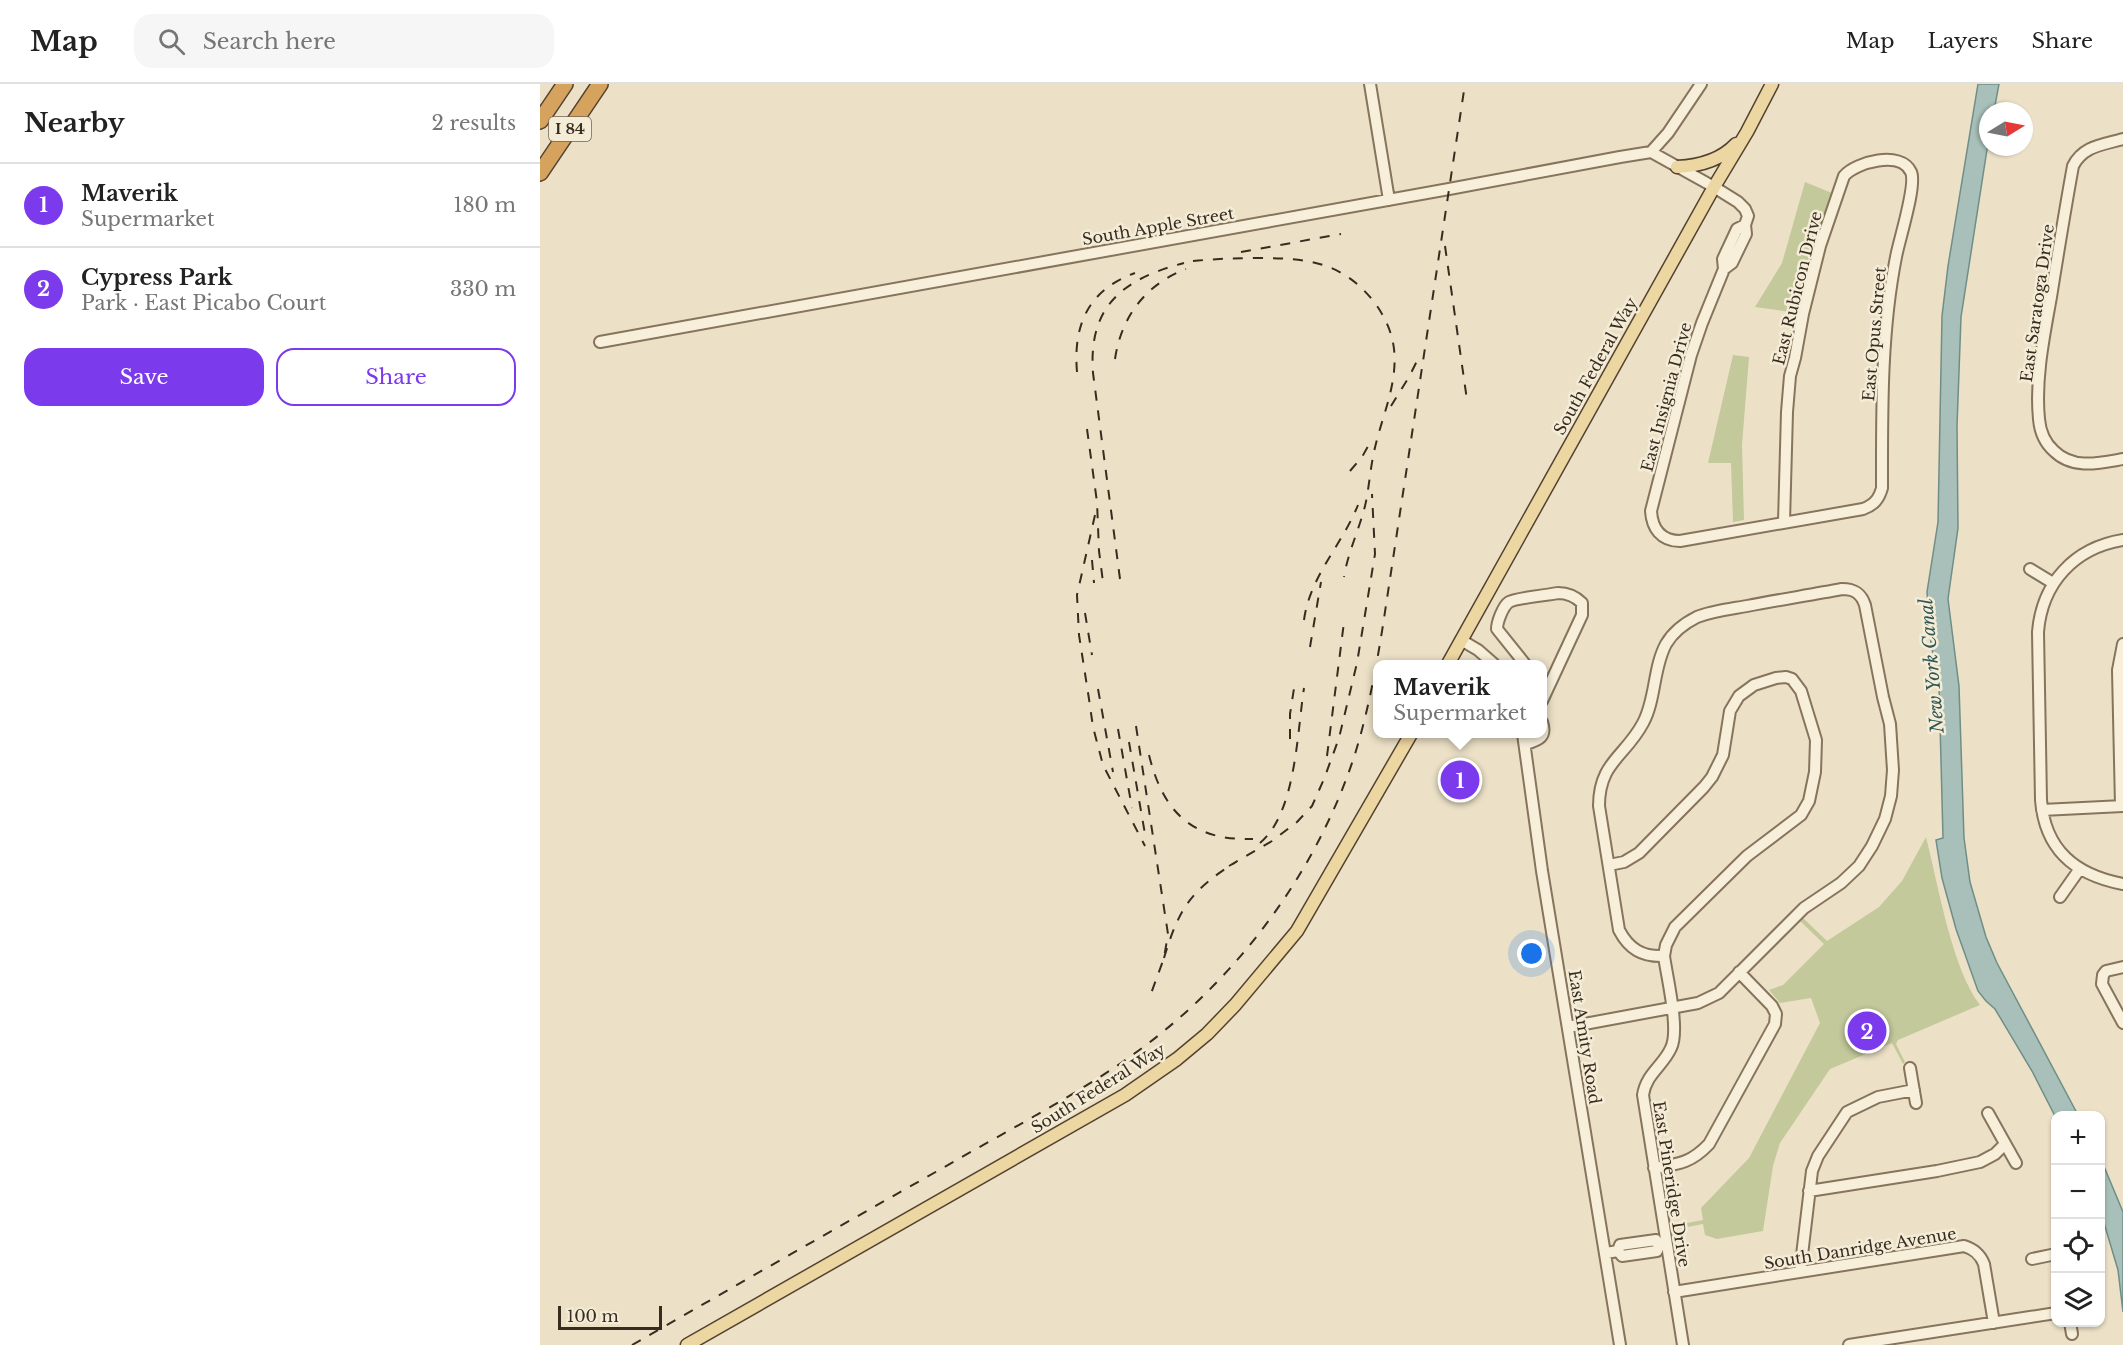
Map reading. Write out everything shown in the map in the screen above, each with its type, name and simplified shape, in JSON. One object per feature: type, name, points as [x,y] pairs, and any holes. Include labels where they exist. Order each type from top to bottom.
[{"type":"highway","name":"I 84","points":[[540,121],[565,84]]},
{"type":"highway","name":"I 84","points":[[540,173],[600,84]]},
{"type":"main road","name":"South Federal Way","points":[[1450,660],[1772,84]]},
{"type":"main road","points":[[1677,167],[1696,166],[1716,159],[1731,149],[1747,132]]},
{"type":"main road","name":"South Federal Way","points":[[687,1345],[1115,1101],[1185,1053],[1235,1005],[1298,931],[1409,738]]},
{"type":"street","points":[[1370,84],[1389,200]]},
{"type":"street","points":[[1701,84],[1668,134],[1651,152],[1714,187]]},
{"type":"street","name":"East Saratoga Drive","points":[[2123,140],[2089,148],[2078,156],[2073,166],[2045,328],[2039,419],[2043,437],[2054,452],[2067,460],[2092,465],[2123,459]]},
{"type":"street","name":"South Apple Street","points":[[600,342],[1651,152]]},
{"type":"street","name":"East Rubicon Drive","points":[[1784,522],[1790,376],[1820,246],[1844,176],[1858,165],[1893,160],[1901,162],[1911,172]]},
{"type":"street","name":"East Opus Street","points":[[1784,522],[1863,509],[1871,506],[1878,499],[1882,488],[1884,352],[1893,272],[1912,188],[1911,172]]},
{"type":"street","name":"East Insignia Drive","points":[[1714,187],[1745,208],[1748,216],[1745,225],[1737,229],[1723,259],[1724,269],[1691,355],[1651,511],[1651,520],[1659,534],[1673,541],[1784,522]]},
{"type":"street","points":[[2123,540],[2096,548],[2066,568],[2053,583],[2040,614],[2038,632],[2042,810],[2050,834],[2065,857],[2079,870],[2123,884]]},
{"type":"street","points":[[2030,569],[2053,583]]},
{"type":"street","points":[[1568,1027],[1698,1003],[1719,993],[1804,908],[1840,883],[1858,866],[1872,846],[1885,819],[1891,796],[1893,770],[1890,724],[1865,605],[1858,593],[1850,589],[1842,589],[1709,613],[1691,620],[1676,632],[1662,652],[1651,703],[1644,720],[1633,738],[1609,765],[1601,783],[1599,806],[1619,930],[1625,941],[1635,950],[1646,955],[1664,957],[1666,945],[1676,927],[1747,855],[1801,815],[1809,801],[1815,772],[1816,740],[1801,691],[1792,680],[1785,677],[1776,678],[1754,685],[1739,696],[1730,711],[1723,755],[1712,777],[1639,853],[1624,862],[1609,865]]},
{"type":"street","points":[[1522,660],[1497,629],[1497,623],[1507,605],[1515,600],[1558,593],[1563,593],[1582,603],[1582,615],[1547,689]]},
{"type":"street","points":[[1461,640],[1489,660]]},
{"type":"street","points":[[2042,810],[2122,806],[2118,670],[2123,644]]},
{"type":"street","points":[[1525,739],[1539,740],[1541,738]]},
{"type":"street","name":"East Amity Road","points":[[1525,739],[1542,871],[1620,1345]]},
{"type":"street","points":[[2060,897],[2079,870]]},
{"type":"street","name":"East Pineridge Drive","points":[[1664,957],[1675,1036],[1672,1046],[1648,1080],[1644,1095],[1663,1244],[1683,1345]]},
{"type":"street","points":[[2123,967],[2110,969],[2103,975],[2102,984],[2123,1023]]},
{"type":"street","points":[[1654,1168],[1685,1163],[1694,1159],[1709,1144],[1775,1024],[1776,1014],[1772,1005],[1739,972]]},
{"type":"street","points":[[1910,1068],[1916,1102]]},
{"type":"street","points":[[1800,1272],[1814,1163],[1847,1112],[1878,1097],[1914,1090]]},
{"type":"street","points":[[1988,1113],[2016,1163]]},
{"type":"street","points":[[1809,1191],[1980,1162],[2006,1144]]},
{"type":"street","points":[[1606,1253],[1618,1251],[1622,1256],[1657,1251],[1663,1244]]},
{"type":"street","name":"South Danridge Avenue","points":[[1674,1292],[1964,1246],[1981,1256],[1994,1323]]},
{"type":"street","points":[[2032,1259],[2051,1255]]},
{"type":"street","points":[[1849,1345],[2051,1314]]},
{"type":"street","points":[[2071,1327],[2072,1335]]},
{"type":"green space","points":[[1805,182],[1832,193],[1797,313],[1755,307],[1782,263]]},
{"type":"green space","points":[[1733,355],[1749,357],[1742,445],[1744,520],[1733,522],[1731,463],[1708,463]]},
{"type":"green space","points":[[1926,837],[1961,970],[1980,1005],[1898,1040],[1896,1044],[1905,1062],[1903,1064],[1892,1043],[1830,1069],[1780,1143],[1773,1166],[1763,1231],[1717,1239],[1705,1235],[1703,1224],[1672,1230],[1671,1226],[1703,1220],[1701,1208],[1749,1158],[1820,1023],[1811,998],[1780,1003],[1769,990],[1783,985],[1824,944],[1799,920],[1802,917],[1827,941],[1879,907],[1902,881]]},
{"type":"water","points":[[1978,84],[1999,84],[1996,102],[1979,102],[1979,156],[1986,156],[1961,317],[1957,426],[1958,528],[1948,599],[1959,686],[1964,838],[1970,882],[1986,937],[1997,963],[2076,1111],[2052,1111],[2032,1071],[1995,1009],[1978,991],[1956,929],[1942,878],[1936,840],[1943,838],[1939,684],[1931,644],[1927,592],[1938,522],[1942,316]]},
{"type":"water","points":[[2105,1169],[2123,1212],[2123,1312],[2118,1270],[2105,1226]]},
{"type":"railway","points":[[1377,660],[1465,84]]},
{"type":"railway","points":[[1241,252],[1341,234]]},
{"type":"railway","points":[[1445,246],[1467,400]]},
{"type":"railway","points":[[1193,261],[1275,258],[1308,261],[1322,265],[1350,278],[1363,289],[1385,319],[1394,349],[1394,376],[1374,452],[1365,506],[1344,577]]},
{"type":"railway","points":[[1120,579],[1093,373],[1093,350],[1097,330],[1104,313],[1127,287],[1143,278],[1184,263]]},
{"type":"railway","points":[[1115,359],[1123,329],[1138,304],[1159,283],[1186,269]]},
{"type":"railway","points":[[1077,372],[1078,339],[1087,311],[1106,289],[1135,273]]},
{"type":"railway","points":[[1391,406],[1419,357]]},
{"type":"railway","points":[[1087,429],[1097,502],[1103,582]]},
{"type":"railway","points":[[1350,471],[1362,457],[1372,439]]},
{"type":"railway","points":[[1229,866],[1272,841],[1297,822],[1312,806],[1324,779],[1339,738],[1357,663],[1375,554],[1372,494]]},
{"type":"railway","points":[[1304,620],[1313,589],[1358,505]]},
{"type":"railway","points":[[1095,515],[1077,595],[1079,635],[1093,727],[1103,765],[1145,846]]},
{"type":"railway","points":[[1092,560],[1094,583]]},
{"type":"railway","points":[[1310,647],[1321,582]]},
{"type":"railway","points":[[1085,613],[1092,655]]},
{"type":"railway","points":[[1327,756],[1344,622]]},
{"type":"railway","points":[[632,1345],[1055,1104],[1121,1063],[1160,1034],[1198,1001],[1264,928],[1292,887],[1317,844],[1338,800],[1355,754],[1373,679]]},
{"type":"railway","points":[[1290,739],[1290,714],[1295,682]]},
{"type":"railway","points":[[1260,843],[1272,830],[1288,793],[1304,688]]},
{"type":"railway","points":[[1098,689],[1113,772]]},
{"type":"railway","points":[[1136,726],[1168,934],[1164,958],[1149,999]]},
{"type":"railway","points":[[1118,729],[1132,808]]},
{"type":"railway","points":[[1129,742],[1145,834]]},
{"type":"railway","points":[[1149,755],[1163,792],[1183,819],[1213,835],[1253,839]]},
{"type":"railway","points":[[1164,958],[1175,926],[1197,891],[1236,862]]},
{"type":"place","name":"Maverik","points":[[1460,780]]},
{"type":"place","name":"Cypress Park","points":[[1867,1031]]},
{"type":"water label","name":"New York Canal","points":[[1932,666]]}]
